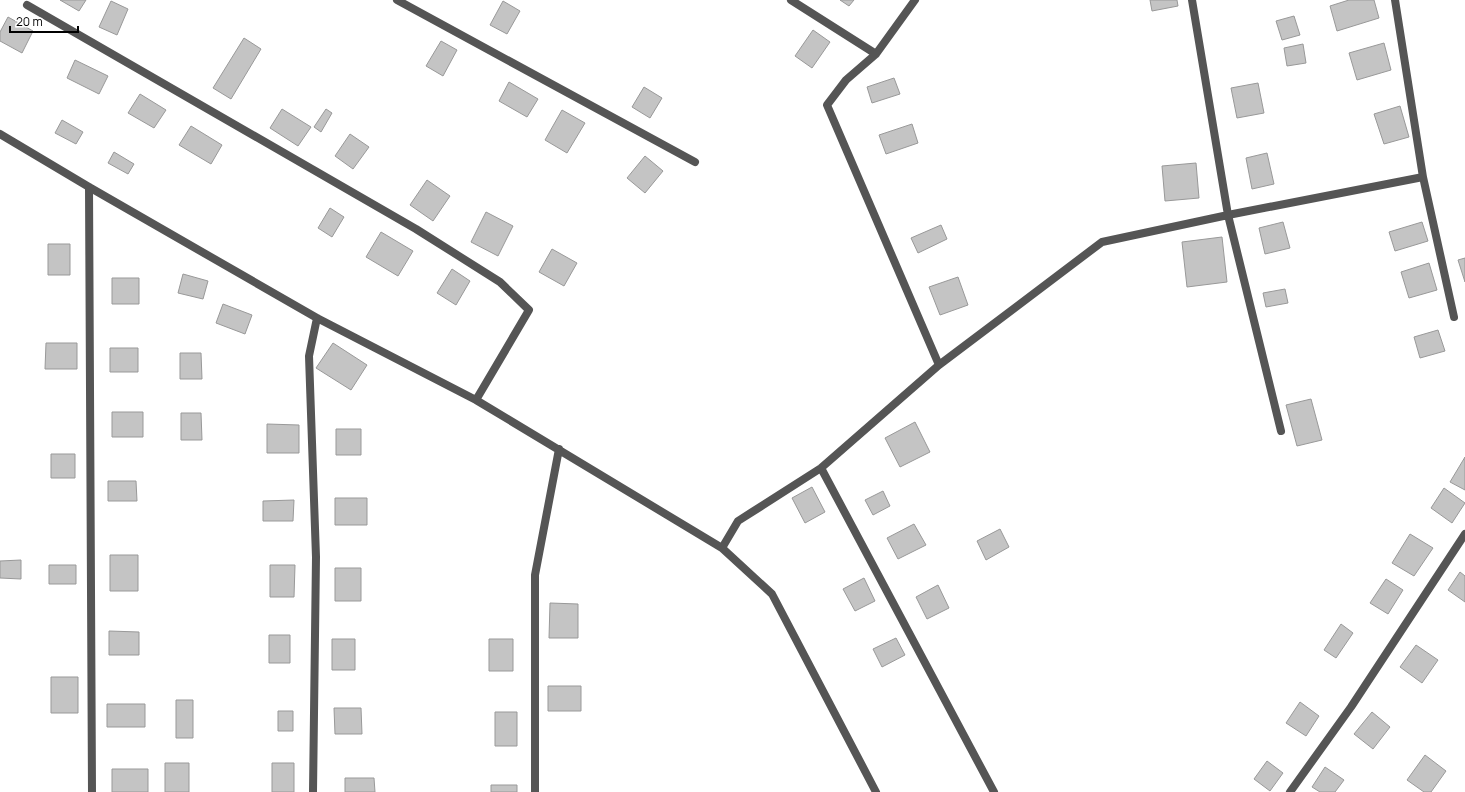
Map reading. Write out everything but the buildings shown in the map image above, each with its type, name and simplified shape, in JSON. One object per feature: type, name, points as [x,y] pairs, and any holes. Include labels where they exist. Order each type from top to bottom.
[{"type":"street","points":[[397,0],[695,162]]},
{"type":"street","points":[[792,0],[876,54]]},
{"type":"street","points":[[915,0],[876,54],[846,80],[827,104],[939,365]]},
{"type":"street","points":[[1192,0],[1228,215],[1281,431]]},
{"type":"street","points":[[1395,0],[1423,177],[1454,317]]},
{"type":"street","points":[[27,5],[416,229],[500,282],[529,310],[476,400]]},
{"type":"street","points":[[0,134],[317,318],[476,400],[722,548],[772,594],[876,792]]},
{"type":"street","points":[[722,548],[738,521],[821,468],[939,365],[1102,242],[1228,215],[1423,177]]},
{"type":"street","points":[[90,187],[92,792]]},
{"type":"street","points":[[313,792],[316,558],[309,356],[317,318]]},
{"type":"street","points":[[535,792],[535,575],[559,449]]},
{"type":"street","points":[[821,468],[994,792]]},
{"type":"street","points":[[1290,792],[1351,707],[1465,534]]}]
